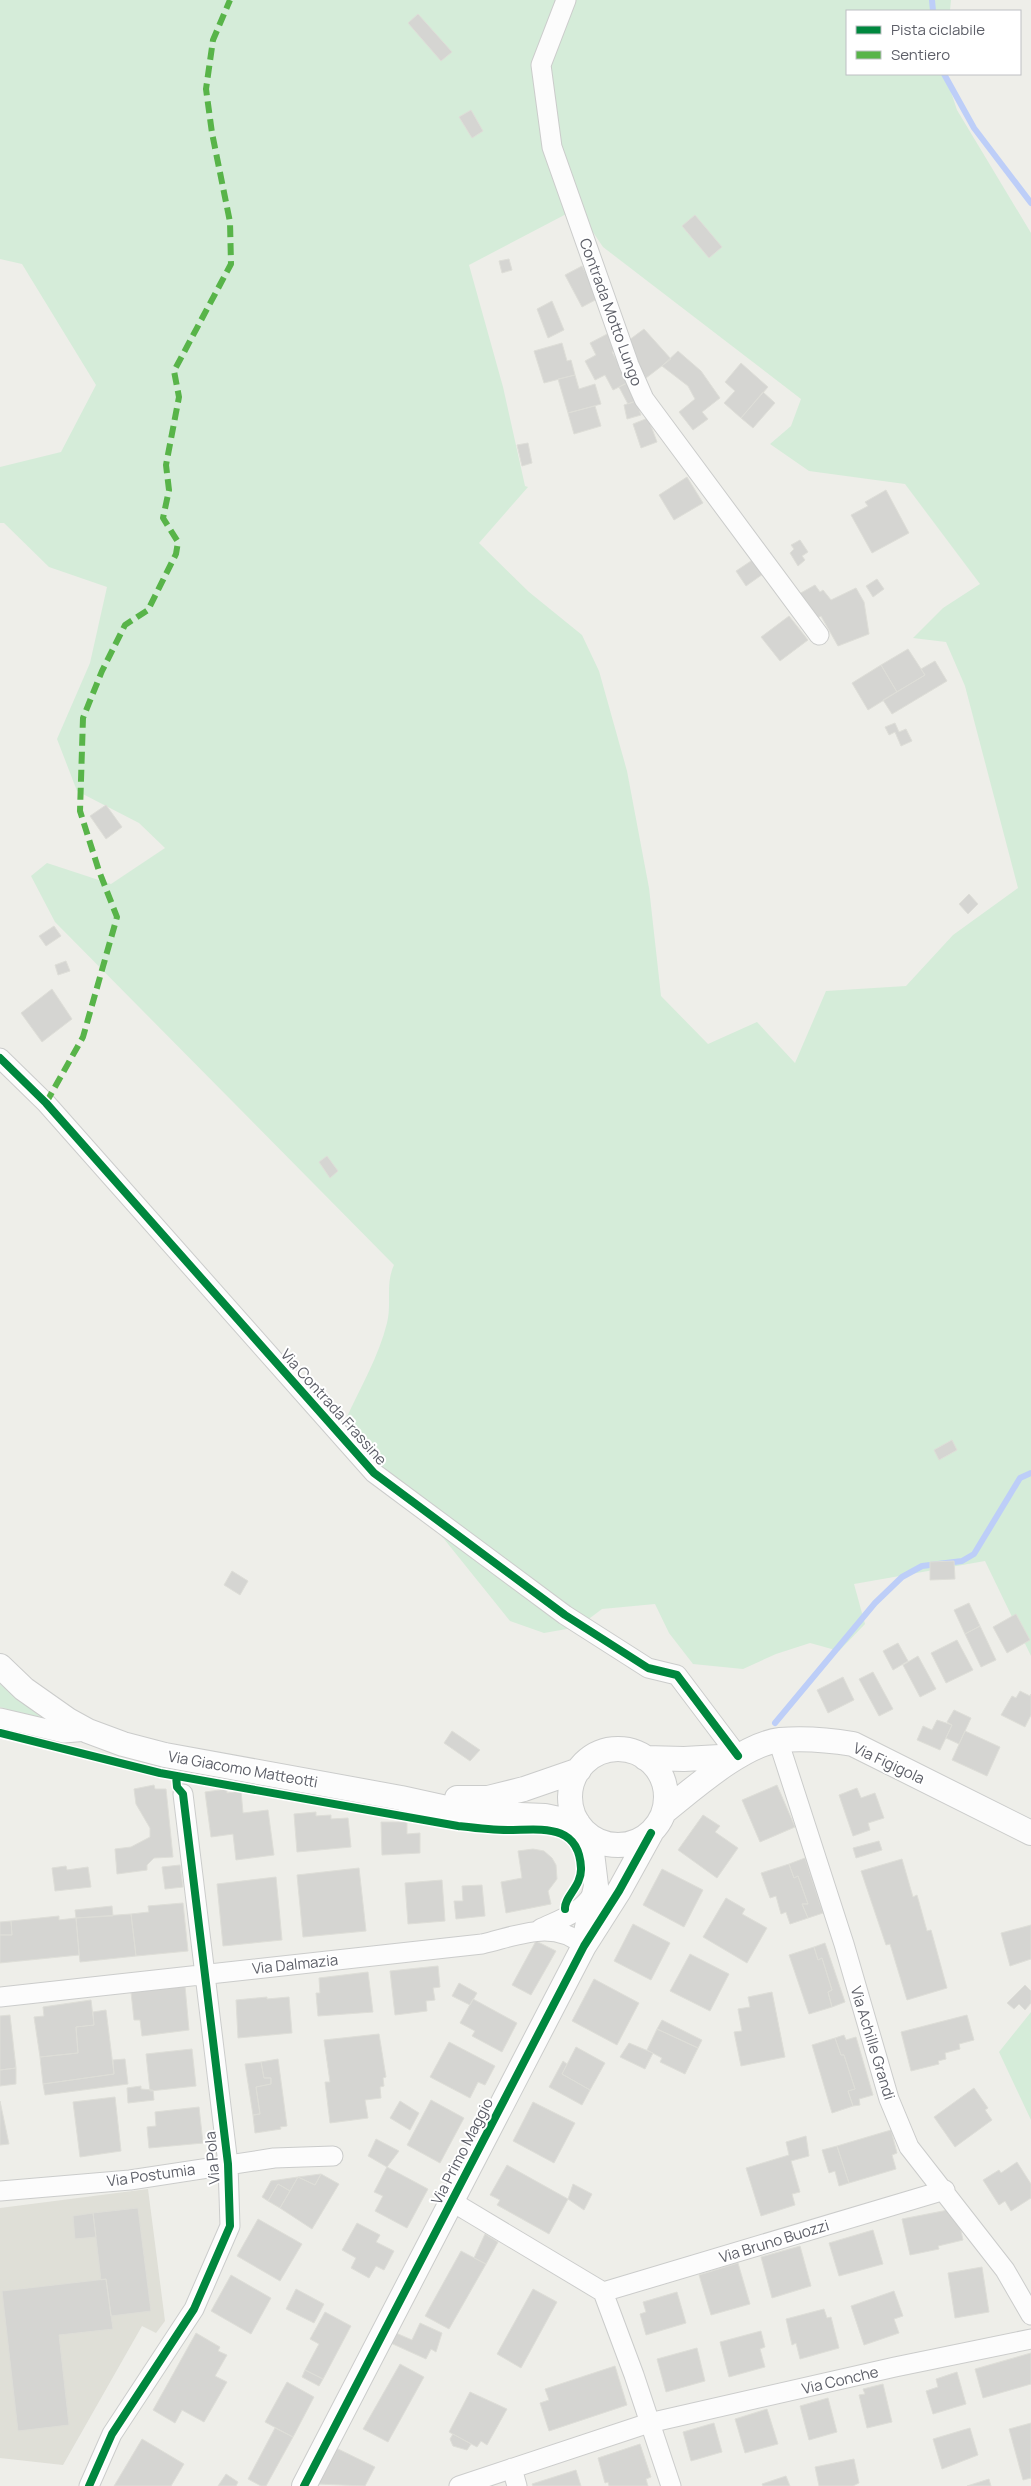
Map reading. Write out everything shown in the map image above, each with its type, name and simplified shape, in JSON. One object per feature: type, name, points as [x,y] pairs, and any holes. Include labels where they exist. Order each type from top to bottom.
[{"type":"street","name":"Contrada Motto Lungo","points":[[566,0],[541,65],[552,148],[629,364],[644,399],[819,635]]},
{"type":"street","name":"Via Contrada Frassine","points":[[0,1058],[46,1103],[374,1473],[565,1615],[648,1668],[678,1675],[738,1756]]},
{"type":"street","name":"Via Giacomo Matteotti","points":[[0,1666],[24,1689],[47,1706],[88,1731],[165,1755],[400,1798],[469,1813],[545,1816],[584,1830]]},
{"type":"street","name":"Via Giacomo Matteotti","points":[[0,1718],[64,1733],[88,1731]]},
{"type":"street","name":"Via Figigola","points":[[738,1756],[778,1740],[828,1740],[852,1744],[1031,1833]]},
{"type":"street","name":"Via Achille Grandi","points":[[778,1740],[844,1944],[889,2099],[909,2147],[945,2190],[1005,2270],[1031,2315]]},
{"type":"street","points":[[664,1812],[666,1797],[664,1782],[656,1768],[645,1758],[632,1751],[617,1749],[596,1756],[579,1770],[573,1783],[570,1797],[572,1810],[584,1830],[604,1843],[621,1845],[637,1842],[651,1833],[664,1812],[738,1756]]},
{"type":"street","points":[[645,1758],[684,1759],[738,1756]]},
{"type":"street","name":"Via Giacomo Matteotti","points":[[400,1798],[488,1798],[524,1789],[579,1770]]},
{"type":"street","name":"Via Pola","points":[[89,2486],[112,2434],[194,2309],[230,2226],[228,2164],[183,1794]]},
{"type":"street","name":"Via Primo Maggio","points":[[584,1830],[594,1858],[595,1892],[584,1946]]},
{"type":"street","name":"Via Primo Maggio","points":[[304,2486],[584,1946],[619,1891],[651,1833]]},
{"type":"street","points":[[539,1930],[579,1911],[595,1892]]},
{"type":"street","name":"Via Dalmazia","points":[[0,1997],[482,1944],[539,1930],[553,1930],[567,1934],[584,1946]]},
{"type":"street","name":"Via Postumia","points":[[0,2191],[130,2180],[274,2158],[332,2156]]},
{"type":"street","name":"Via Bruno Buozzi","points":[[604,2292],[945,2190]]},
{"type":"street","points":[[451,2201],[604,2292],[671,2486]]},
{"type":"street","name":"Via Conche","points":[[459,2486],[515,2477],[649,2424],[895,2367],[1031,2338]]},
{"type":"shaded area","points":[[148,2189],[165,2321],[156,2333],[142,2326],[63,2465],[0,2458],[0,2208]]},
{"type":"green space","points":[[0,0],[951,0],[950,10],[846,10],[846,75],[945,75],[957,110],[1031,233],[1031,1656],[985,1561],[854,1584],[865,1624],[839,1651],[810,1643],[776,1654],[743,1669],[693,1664],[669,1633],[655,1604],[602,1609],[578,1627],[544,1633],[510,1621],[444,1539],[371,1459],[346,1419],[384,1335],[388,1316],[391,1272],[394,1265],[55,922],[31,876],[47,863],[111,884],[165,848],[139,823],[77,791],[57,739],[90,663],[107,587],[49,567],[4,523],[0,523],[0,467],[61,452],[96,385],[22,264],[0,259]],"holes":[[[572,211],[582,216],[603,247],[801,399],[791,426],[770,444],[809,471],[905,484],[980,584],[943,608],[913,638],[946,642],[965,686],[1018,888],[953,935],[906,986],[826,991],[795,1063],[757,1022],[708,1044],[661,996],[649,888],[627,771],[599,671],[582,635],[529,592],[479,543],[528,487],[525,486],[503,387],[469,265]]]},
{"type":"green space","points":[[0,1684],[43,1719],[0,1707]]},
{"type":"green space","points":[[1031,2012],[1031,2120],[999,2052]]},
{"type":"building","points":[[418,14],[452,52],[441,61],[408,23]]},
{"type":"building","points":[[471,110],[483,131],[472,138],[459,117]]},
{"type":"building","points":[[695,215],[722,247],[709,258],[682,226]]},
{"type":"building","points":[[509,259],[512,270],[502,273],[499,261]]},
{"type":"building","points":[[582,266],[599,298],[582,307],[565,275]]},
{"type":"building","points":[[552,301],[564,330],[548,338],[537,309]]},
{"type":"building","points":[[644,329],[671,359],[646,378],[625,343]]},
{"type":"building","points":[[611,332],[619,348],[612,352],[629,382],[613,390],[605,375],[595,380],[585,361],[596,355],[590,343]]},
{"type":"building","points":[[562,343],[567,361],[571,360],[575,375],[544,383],[534,351]]},
{"type":"building","points":[[678,351],[701,371],[720,398],[702,412],[708,419],[693,430],[679,412],[695,399],[688,386],[662,366]]},
{"type":"building","points":[[741,363],[768,387],[741,418],[724,403],[735,391],[725,382]]},
{"type":"building","points":[[575,375],[579,389],[595,384],[601,404],[568,413],[558,379]]},
{"type":"building","points":[[629,382],[636,401],[628,404],[619,387]]},
{"type":"building","points":[[763,392],[775,403],[753,428],[741,418]]},
{"type":"building","points":[[636,401],[641,415],[627,419],[624,405]]},
{"type":"building","points":[[595,406],[601,426],[574,434],[568,413]]},
{"type":"building","points":[[648,418],[657,442],[641,448],[633,424]]},
{"type":"building","points":[[528,443],[532,463],[522,466],[517,445]]},
{"type":"building","points":[[687,477],[703,503],[674,520],[659,495]]},
{"type":"building","points":[[886,490],[909,533],[872,553],[851,515],[868,506],[865,502]]},
{"type":"building","points":[[800,540],[808,552],[802,556],[805,560],[798,566],[790,553],[794,549],[791,545]]},
{"type":"building","points":[[754,559],[763,574],[746,586],[736,571]]},
{"type":"building","points":[[877,579],[884,589],[873,597],[866,586]]},
{"type":"building","points":[[815,585],[820,592],[823,590],[831,600],[856,588],[864,602],[869,634],[838,646],[821,616],[814,620],[799,594]]},
{"type":"building","points":[[789,616],[808,640],[780,661],[761,637]]},
{"type":"building","points":[[908,649],[925,675],[897,692],[881,665]]},
{"type":"building","points":[[935,661],[947,681],[892,714],[883,700],[925,675],[921,669]]},
{"type":"building","points":[[881,665],[897,692],[868,710],[852,683]]},
{"type":"building","points":[[895,723],[899,732],[906,729],[912,741],[901,746],[895,732],[889,735],[885,727]]},
{"type":"building","points":[[106,805],[122,827],[106,839],[90,816]]},
{"type":"building","points":[[969,894],[978,904],[968,914],[959,904]]},
{"type":"building","points":[[54,926],[61,936],[46,946],[39,936]]},
{"type":"building","points":[[66,961],[70,971],[58,975],[55,965]]},
{"type":"building","points":[[52,989],[72,1019],[42,1042],[21,1013]]},
{"type":"building","points":[[327,1156],[338,1171],[330,1178],[319,1162]]},
{"type":"building","points":[[952,1440],[957,1450],[939,1460],[934,1450]]},
{"type":"building","points":[[954,1561],[955,1579],[930,1580],[930,1562]]},
{"type":"building","points":[[232,1571],[248,1581],[240,1595],[224,1585]]},
{"type":"building","points":[[969,1603],[980,1626],[965,1634],[954,1610]]},
{"type":"building","points":[[1016,1614],[1030,1640],[1007,1653],[993,1627]]},
{"type":"building","points":[[980,1626],[996,1660],[981,1667],[965,1634]]},
{"type":"building","points":[[957,1640],[973,1670],[946,1683],[931,1653]]},
{"type":"building","points":[[898,1643],[908,1661],[893,1670],[883,1651]]},
{"type":"building","points":[[918,1656],[936,1689],[920,1697],[903,1665]]},
{"type":"building","points":[[873,1672],[893,1709],[879,1716],[859,1679]]},
{"type":"building","points":[[843,1677],[854,1700],[828,1713],[817,1690]]},
{"type":"building","points":[[1020,1691],[1030,1696],[1031,1694],[1031,1715],[1025,1727],[1001,1715],[1012,1696],[1016,1698]]},
{"type":"building","points":[[954,1710],[971,1718],[959,1744],[946,1738],[952,1725],[947,1722]]},
{"type":"building","points":[[937,1720],[952,1725],[940,1750],[917,1740],[923,1726],[932,1730]]},
{"type":"building","points":[[452,1731],[480,1750],[470,1761],[444,1743]]},
{"type":"building","points":[[965,1731],[1000,1747],[987,1776],[952,1760]]},
{"type":"building","points":[[154,1785],[155,1789],[166,1789],[173,1857],[154,1858],[147,1865],[147,1870],[117,1874],[115,1849],[131,1847],[150,1837],[150,1828],[136,1804],[134,1789]]},
{"type":"building","points":[[777,1785],[795,1827],[760,1842],[742,1800]]},
{"type":"building","points":[[857,1788],[861,1798],[875,1793],[884,1818],[868,1823],[870,1830],[853,1836],[839,1795]]},
{"type":"building","points":[[227,1789],[227,1793],[241,1791],[243,1813],[268,1810],[274,1855],[236,1860],[233,1834],[211,1837],[205,1792]]},
{"type":"building","points":[[316,1812],[316,1816],[331,1815],[331,1819],[348,1818],[351,1847],[297,1852],[294,1814]]},
{"type":"building","points":[[703,1815],[720,1826],[715,1832],[738,1848],[717,1878],[678,1850]]},
{"type":"building","points":[[381,1822],[407,1822],[407,1834],[420,1833],[420,1853],[382,1855]]},
{"type":"building","points":[[879,1841],[882,1850],[856,1858],[853,1848]]},
{"type":"building","points":[[533,1849],[544,1851],[552,1858],[556,1865],[557,1879],[548,1891],[551,1904],[506,1913],[501,1882],[522,1878],[518,1851]]},
{"type":"building","points":[[805,1858],[823,1913],[808,1918],[802,1904],[808,1904],[798,1876],[794,1878],[789,1864]]},
{"type":"building","points":[[902,1859],[913,1897],[917,1895],[927,1931],[931,1930],[947,1988],[907,2000],[890,1944],[886,1945],[861,1871]]},
{"type":"building","points":[[789,1864],[794,1878],[798,1876],[808,1904],[802,1904],[808,1918],[790,1924],[786,1912],[781,1914],[776,1896],[770,1898],[761,1873]]},
{"type":"building","points":[[180,1865],[183,1887],[165,1889],[162,1867]]},
{"type":"building","points":[[66,1866],[67,1870],[88,1867],[91,1887],[55,1891],[52,1868]]},
{"type":"building","points":[[359,1868],[366,1931],[303,1937],[297,1875]]},
{"type":"building","points":[[662,1869],[703,1890],[684,1927],[643,1905]]},
{"type":"building","points":[[276,1877],[282,1940],[223,1946],[217,1884]]},
{"type":"building","points":[[442,1880],[445,1921],[408,1924],[405,1883]]},
{"type":"building","points":[[482,1885],[485,1916],[456,1919],[454,1901],[463,1901],[462,1886]]},
{"type":"building","points":[[726,1898],[745,1909],[742,1914],[767,1928],[747,1963],[703,1937]]},
{"type":"building","points":[[183,1903],[188,1951],[136,1956],[131,1914],[149,1912],[148,1906]]},
{"type":"building","points":[[112,1906],[113,1916],[76,1918],[75,1910]]},
{"type":"building","points":[[131,1914],[136,1956],[80,1962],[76,1918]]},
{"type":"building","points":[[59,1916],[59,1920],[76,1918],[79,1955],[0,1963],[0,1935],[12,1935],[11,1921]]},
{"type":"building","points":[[11,1921],[12,1935],[0,1935],[0,1922]]},
{"type":"building","points":[[633,1924],[670,1943],[651,1980],[614,1961]]},
{"type":"building","points":[[1031,1925],[1031,1959],[1010,1966],[1001,1933]]},
{"type":"building","points":[[536,1941],[556,1951],[531,1995],[512,1985]]},
{"type":"building","points":[[825,1943],[845,2002],[832,2007],[828,1992],[832,1990],[822,1958],[818,1960],[814,1947]]},
{"type":"building","points":[[814,1947],[818,1960],[822,1958],[832,1990],[828,1992],[832,2007],[809,2014],[789,1955]]},
{"type":"building","points":[[690,1954],[729,1974],[710,2011],[670,1991]]},
{"type":"building","points":[[438,1966],[440,1987],[433,1988],[435,2000],[426,2001],[427,2011],[395,2015],[390,1971]]},
{"type":"building","points":[[368,1972],[373,2012],[318,2016],[316,1993],[320,1993],[319,1978]]},
{"type":"building","points":[[594,1979],[639,2003],[617,2045],[572,2021]]},
{"type":"building","points":[[459,1983],[477,1993],[470,2005],[452,1996]]},
{"type":"building","points":[[1025,1985],[1031,1991],[1031,2003],[1025,2010],[1019,2004],[1014,2009],[1007,2003]]},
{"type":"building","points":[[185,1986],[189,2030],[142,2036],[140,2020],[134,2020],[131,1992]]},
{"type":"building","points":[[772,1992],[785,2057],[741,2066],[734,2032],[742,2031],[738,2009],[750,2007],[748,1997]]},
{"type":"building","points":[[267,1997],[267,1999],[289,1997],[292,2033],[238,2038],[236,2000]]},
{"type":"building","points":[[473,1999],[517,2023],[502,2052],[472,2036],[475,2031],[460,2023]]},
{"type":"building","points":[[91,2000],[94,2025],[76,2027],[78,2053],[40,2057],[34,2017],[44,2016],[43,2007]]},
{"type":"building","points":[[106,2010],[114,2074],[43,2084],[40,2057],[78,2053],[76,2027],[94,2025],[93,2012]]},
{"type":"building","points":[[10,2015],[16,2068],[0,2070],[0,2016]]},
{"type":"building","points":[[967,2015],[974,2040],[959,2044],[960,2049],[945,2053],[946,2059],[938,2061],[939,2064],[911,2071],[901,2032]]},
{"type":"building","points":[[662,2020],[702,2040],[698,2048],[657,2029]]},
{"type":"building","points":[[657,2029],[698,2048],[685,2074],[660,2062],[662,2058],[647,2050]]},
{"type":"building","points":[[379,2034],[386,2077],[383,2078],[384,2086],[380,2087],[381,2098],[365,2100],[368,2118],[330,2123],[325,2082],[330,2082],[324,2040]]},
{"type":"building","points":[[844,2035],[846,2040],[856,2037],[873,2095],[859,2099],[860,2105],[853,2106],[848,2091],[855,2089],[844,2055],[841,2055],[835,2038]]},
{"type":"building","points":[[835,2038],[841,2055],[844,2055],[855,2089],[848,2091],[853,2106],[832,2113],[812,2045]]},
{"type":"building","points":[[449,2042],[495,2066],[485,2085],[478,2082],[470,2098],[430,2077]]},
{"type":"building","points":[[629,2043],[653,2053],[645,2069],[620,2057]]},
{"type":"building","points":[[576,2047],[605,2063],[590,2090],[562,2074]]},
{"type":"building","points":[[192,2049],[196,2086],[150,2091],[146,2054]]},
{"type":"building","points":[[125,2059],[128,2084],[45,2095],[43,2084],[114,2074],[113,2060]]},
{"type":"building","points":[[278,2059],[287,2126],[280,2127],[281,2129],[255,2133],[253,2115],[260,2114],[256,2087],[271,2084],[271,2078],[264,2078],[261,2062]]},
{"type":"building","points":[[563,2061],[567,2064],[562,2074],[590,2090],[582,2105],[549,2087]]},
{"type":"building","points":[[261,2062],[264,2078],[271,2078],[271,2084],[256,2087],[260,2114],[253,2115],[245,2064]]},
{"type":"building","points":[[16,2068],[16,2084],[0,2086],[0,2070]]},
{"type":"building","points":[[141,2086],[141,2089],[153,2090],[154,2100],[128,2103],[127,2088]]},
{"type":"building","points":[[974,2088],[988,2108],[985,2110],[992,2120],[955,2147],[934,2117]]},
{"type":"building","points":[[115,2097],[121,2151],[80,2157],[73,2102]]},
{"type":"building","points":[[431,2100],[464,2118],[440,2163],[407,2145]]},
{"type":"building","points":[[0,2101],[9,2144],[0,2145]]},
{"type":"building","points":[[400,2101],[419,2113],[410,2130],[390,2118]]},
{"type":"building","points":[[533,2102],[575,2123],[554,2163],[513,2141]]},
{"type":"building","points":[[199,2107],[203,2143],[149,2148],[147,2127],[156,2126],[155,2112]]},
{"type":"building","points":[[891,2130],[897,2153],[892,2155],[896,2169],[849,2183],[837,2146]]},
{"type":"building","points":[[806,2136],[809,2156],[791,2161],[800,2192],[792,2194],[795,2205],[761,2216],[746,2168],[789,2155],[786,2142]]},
{"type":"building","points":[[376,2139],[399,2151],[387,2167],[368,2156]]},
{"type":"building","points":[[837,2146],[849,2183],[839,2186],[835,2171],[829,2173],[822,2150]]},
{"type":"building","points":[[1017,2162],[1031,2184],[1031,2198],[1011,2211],[1005,2201],[999,2205],[983,2180],[999,2170],[1001,2173]]},
{"type":"building","points":[[507,2165],[568,2199],[549,2234],[497,2205],[500,2200],[490,2195]]},
{"type":"building","points":[[387,2167],[428,2189],[407,2228],[375,2211],[383,2196],[374,2192]]},
{"type":"building","points":[[321,2174],[315,2185],[298,2177]]},
{"type":"building","points":[[321,2174],[339,2184],[312,2229],[280,2208],[298,2177],[315,2185]]},
{"type":"building","points":[[298,2177],[290,2191],[278,2184],[268,2201],[262,2197],[271,2181]]},
{"type":"building","points":[[278,2184],[290,2191],[280,2208],[268,2201]]},
{"type":"building","points":[[573,2184],[592,2194],[584,2210],[568,2199]]},
{"type":"building","points":[[138,2208],[151,2311],[111,2316],[106,2279],[101,2280],[93,2213]]},
{"type":"building","points":[[948,2210],[949,2215],[955,2214],[959,2222],[963,2240],[938,2246],[939,2249],[910,2255],[902,2219]]},
{"type":"building","points":[[93,2213],[96,2237],[75,2239],[73,2216]]},
{"type":"building","points":[[258,2219],[302,2244],[280,2281],[237,2256]]},
{"type":"building","points":[[357,2223],[380,2235],[376,2242],[394,2251],[384,2270],[376,2266],[369,2278],[351,2268],[356,2258],[342,2250]]},
{"type":"building","points":[[873,2230],[883,2264],[839,2276],[829,2243]]},
{"type":"building","points":[[485,2234],[498,2242],[486,2264],[474,2258]]},
{"type":"building","points":[[800,2246],[811,2286],[772,2298],[761,2257]]},
{"type":"building","points":[[461,2251],[486,2264],[449,2329],[425,2316]]},
{"type":"building","points":[[738,2263],[750,2304],[711,2315],[699,2275]]},
{"type":"building","points":[[982,2267],[989,2312],[955,2318],[948,2273]]},
{"type":"building","points":[[231,2275],[271,2298],[251,2334],[211,2311]]},
{"type":"building","points":[[106,2279],[113,2329],[59,2335],[69,2425],[18,2431],[2,2291]]},
{"type":"building","points":[[296,2289],[324,2304],[314,2323],[286,2309]]},
{"type":"building","points":[[533,2289],[557,2302],[521,2368],[497,2354]]},
{"type":"building","points":[[894,2291],[903,2316],[894,2319],[899,2333],[864,2345],[851,2306]]},
{"type":"building","points":[[677,2292],[686,2323],[646,2335],[640,2314],[646,2312],[643,2302]]},
{"type":"building","points":[[824,2309],[827,2318],[831,2317],[839,2348],[800,2359],[796,2343],[792,2345],[786,2319]]},
{"type":"building","points":[[325,2312],[351,2326],[323,2379],[305,2370],[319,2344],[310,2339]]},
{"type":"building","points":[[420,2323],[442,2333],[436,2352],[431,2349],[426,2359],[384,2340],[389,2330],[412,2340]]},
{"type":"building","points":[[761,2331],[765,2347],[760,2349],[765,2367],[729,2377],[720,2342]]},
{"type":"building","points":[[196,2333],[220,2347],[218,2351],[227,2355],[215,2376],[227,2382],[204,2422],[182,2410],[175,2423],[153,2410]]},
{"type":"building","points":[[697,2348],[705,2381],[666,2392],[657,2359]]},
{"type":"building","points":[[1031,2353],[1031,2384],[983,2398],[975,2369]]},
{"type":"building","points":[[400,2364],[424,2377],[388,2442],[363,2429]]},
{"type":"building","points":[[615,2366],[627,2405],[549,2431],[540,2403],[549,2400],[545,2389]]},
{"type":"building","points":[[305,2370],[323,2379],[319,2386],[302,2377]]},
{"type":"building","points":[[957,2372],[966,2404],[933,2414],[926,2391],[938,2387],[936,2379]]},
{"type":"building","points":[[287,2382],[314,2397],[293,2437],[265,2422]]},
{"type":"building","points":[[883,2384],[892,2422],[867,2428],[859,2395],[865,2394],[863,2389]]},
{"type":"building","points":[[470,2392],[507,2409],[487,2445],[481,2441],[477,2447],[449,2432]]},
{"type":"building","points":[[828,2398],[837,2432],[809,2440],[800,2406]]},
{"type":"building","points":[[767,2409],[778,2444],[745,2453],[735,2419]]},
{"type":"building","points":[[714,2423],[722,2452],[691,2461],[683,2432]]},
{"type":"building","points":[[1031,2423],[1031,2478],[1023,2480],[1009,2429]]},
{"type":"building","points":[[275,2428],[293,2437],[266,2486],[261,2486],[248,2479]]},
{"type":"building","points":[[970,2428],[978,2455],[942,2469],[933,2439]]},
{"type":"building","points":[[453,2434],[471,2444],[467,2450],[453,2446],[450,2439]]},
{"type":"building","points":[[142,2439],[184,2464],[171,2486],[114,2486]]},
{"type":"building","points":[[640,2444],[651,2477],[646,2479],[648,2486],[609,2486],[608,2482],[605,2483],[598,2458]]},
{"type":"building","points":[[336,2448],[375,2467],[365,2486],[317,2484]]},
{"type":"building","points":[[854,2459],[859,2483],[853,2486],[819,2486],[815,2467]]},
{"type":"building","points":[[576,2470],[581,2486],[533,2486],[532,2484]]},
{"type":"building","points":[[226,2474],[238,2482],[236,2486],[218,2486]]},
{"type":"building","points":[[786,2476],[790,2486],[763,2486],[762,2484]]},
{"type":"building","points":[[989,2479],[991,2486],[967,2486]]},
{"type":"waterway","points":[[932,0],[933,10]]},
{"type":"waterway","points":[[945,75],[974,128],[1031,203]]},
{"type":"waterway","points":[[775,1723],[875,1603],[902,1577],[922,1566],[962,1561],[974,1554],[1020,1478],[1031,1473]]},
{"type":"marked path","points":[[46,1103],[83,1037],[117,917],[99,871],[80,811],[83,718],[102,671],[125,625],[148,610],[176,554],[178,542],[163,518],[169,490],[166,465],[179,397],[174,371],[231,264],[230,222],[212,133],[206,89],[213,40],[230,0]]},
{"type":"cycle path","points":[[0,1058],[46,1103],[374,1473],[565,1615],[648,1668],[677,1675],[738,1756]]},
{"type":"cycle path","points":[[0,1733],[160,1773],[458,1826],[495,1830],[532,1829],[555,1832],[565,1836],[573,1843],[579,1853],[581,1868],[579,1880],[567,1900],[565,1909]]},
{"type":"cycle path","points":[[89,2486],[112,2434],[194,2309],[230,2226],[228,2164],[183,1794],[177,1787],[176,1776]]},
{"type":"cycle path","points":[[304,2486],[584,1946],[619,1891],[651,1833]]}]
